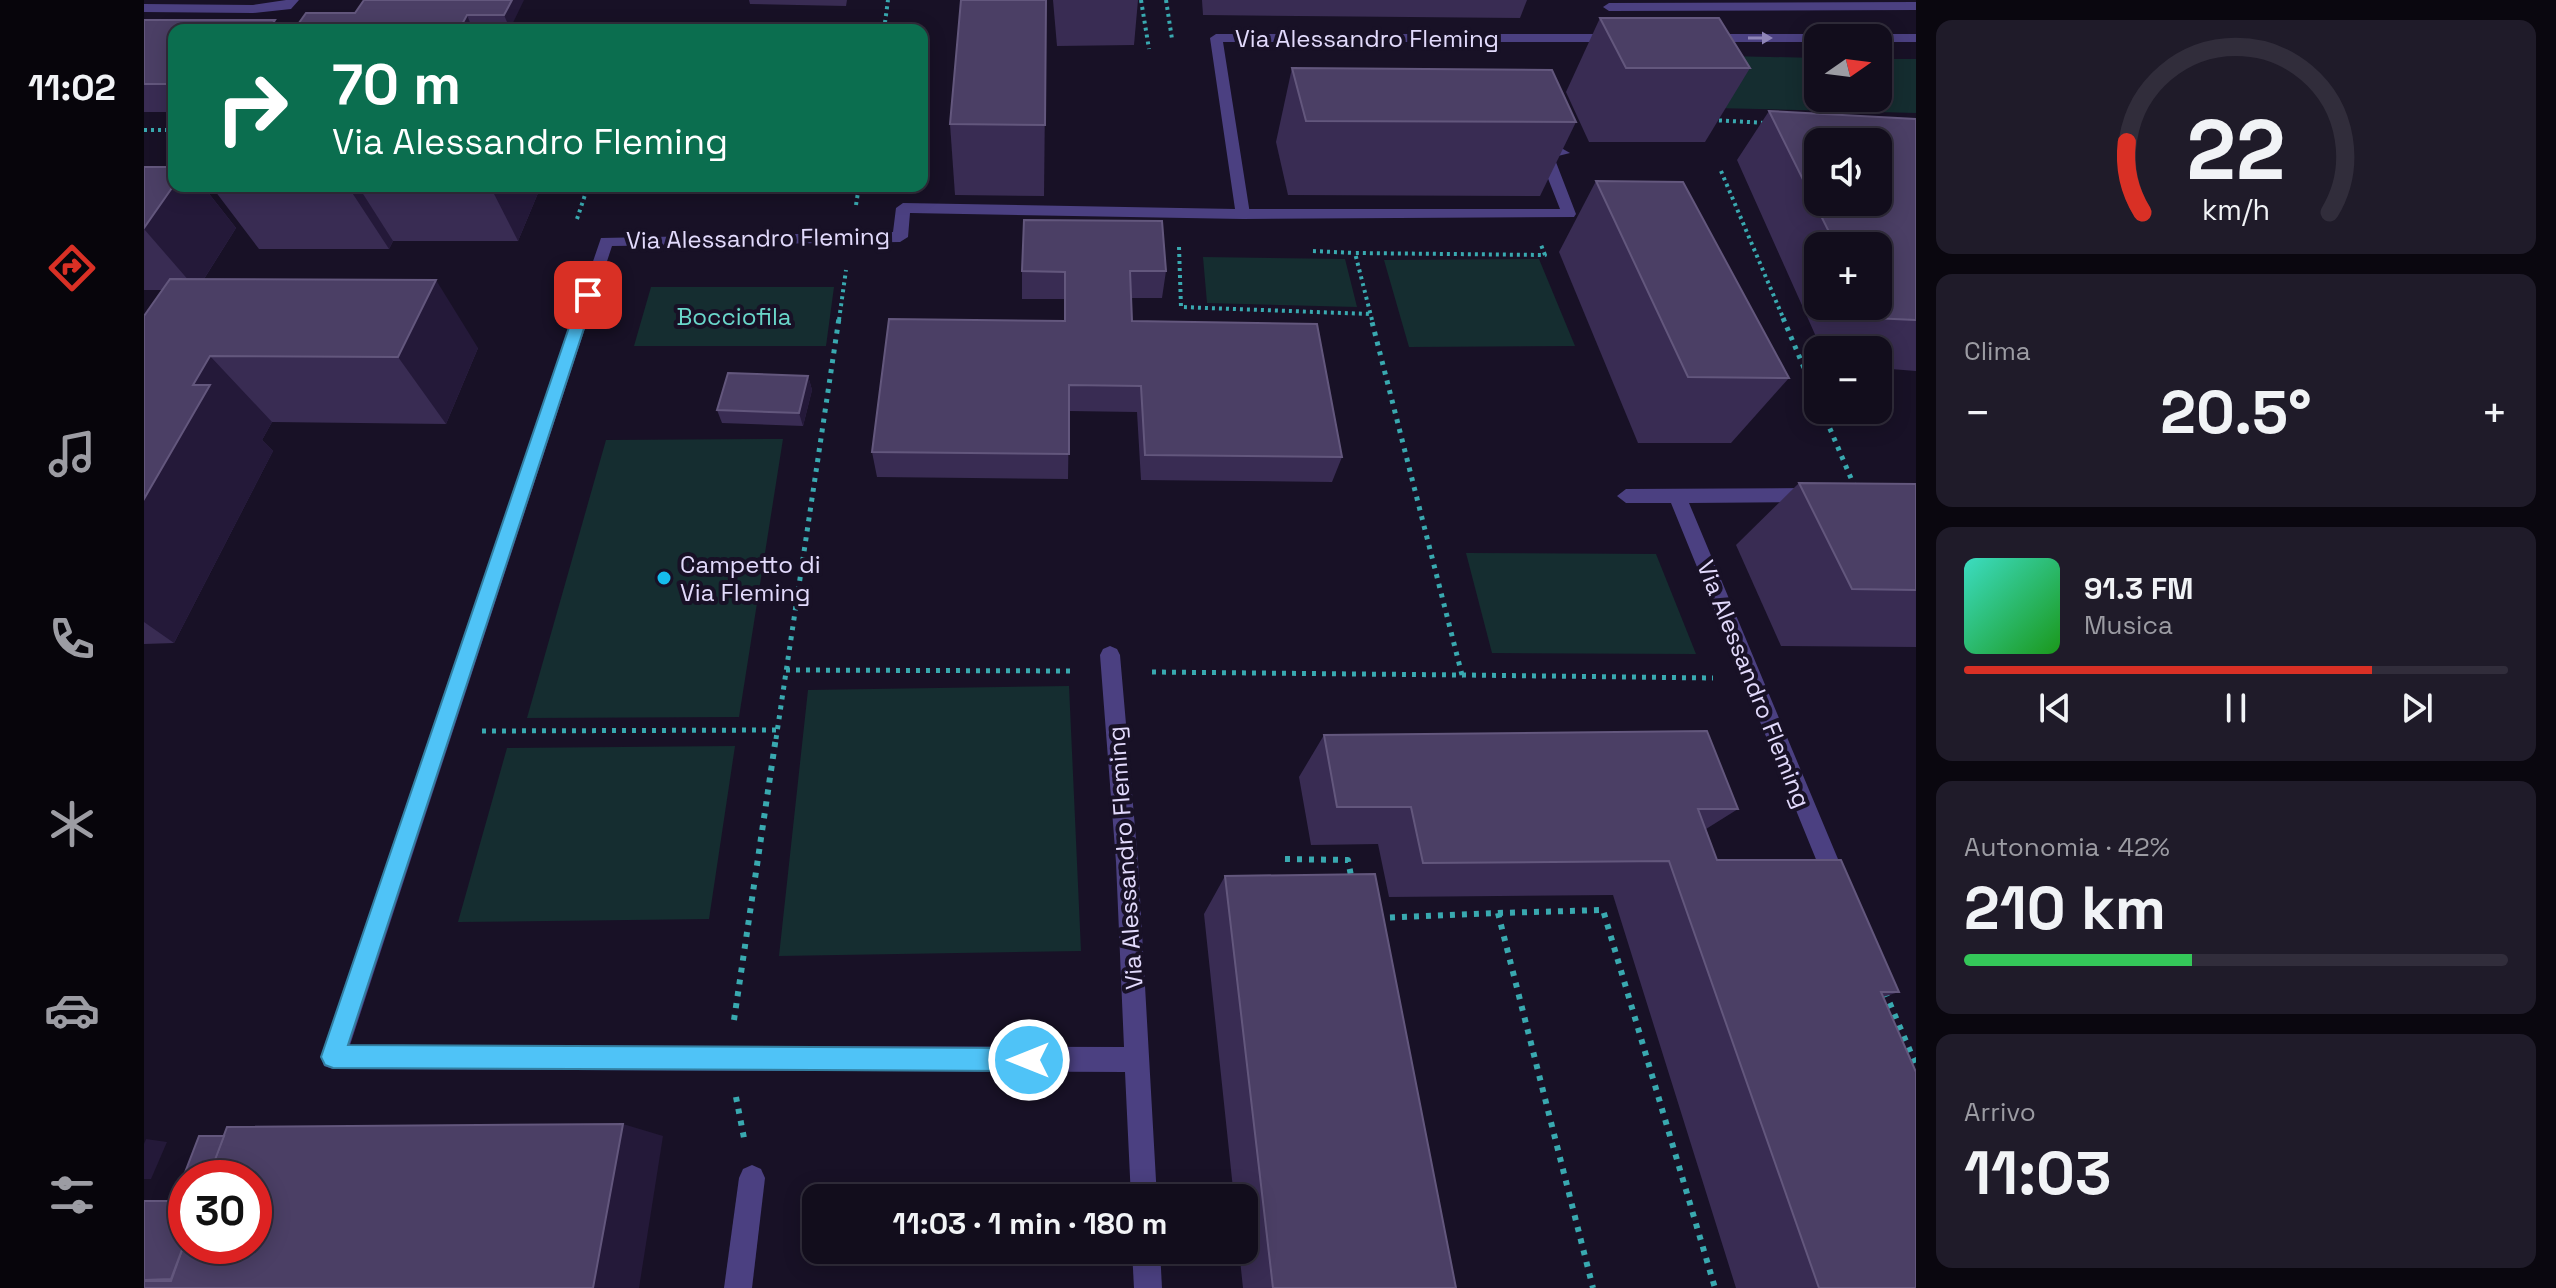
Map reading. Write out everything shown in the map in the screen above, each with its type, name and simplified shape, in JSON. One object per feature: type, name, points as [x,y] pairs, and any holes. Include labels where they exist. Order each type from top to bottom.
[{"type":"street","points":[[144,8],[253,9],[287,6],[293,0]]},
{"type":"street","points":[[1615,18],[1670,8],[1916,6]]},
{"type":"street","name":"Via Alessandro Fleming","points":[[1138,1060],[333,1057],[606,241],[900,237],[903,208],[1243,214],[1216,38],[1615,18]]},
{"type":"street","points":[[1690,38],[1804,38]]},
{"type":"street","points":[[1892,38],[1916,38]]},
{"type":"street","points":[[1243,214],[1569,214],[1545,153],[1563,153]]},
{"type":"street","points":[[1626,496],[1857,494]]},
{"type":"street","name":"Via Alessandro Fleming","points":[[1677,496],[1832,871]]},
{"type":"street","name":"Via Alessandro Fleming","points":[[1111,663],[1143,1184]]},
{"type":"street","points":[[738,1288],[752,1178]]},
{"type":"street","points":[[1147,1264],[1148,1288]]},
{"type":"path","points":[[885,24],[888,0]]},
{"type":"path","points":[[1141,0],[1149,49]]},
{"type":"path","points":[[1166,0],[1172,39]]},
{"type":"path","points":[[1699,120],[1768,123]]},
{"type":"path","points":[[144,130],[168,130]]},
{"type":"path","points":[[1721,171],[1804,368]]},
{"type":"path","points":[[752,1178],[729,1058],[858,192]]},
{"type":"path","points":[[1309,251],[1545,255],[1538,238]]},
{"type":"path","points":[[1192,247],[1178,247],[1181,307],[1370,314]]},
{"type":"path","points":[[1355,253],[1462,675]]},
{"type":"path","points":[[1828,424],[1857,494]]},
{"type":"path","points":[[786,670],[1111,663],[1462,675],[1751,678]]},
{"type":"path","points":[[442,731],[777,730]]},
{"type":"path","points":[[1285,859],[1348,860],[1353,889]]},
{"type":"path","points":[[1373,918],[1603,910],[1715,1288]]},
{"type":"path","points":[[1498,913],[1593,1288]]},
{"type":"path","points":[[1880,982],[1916,1065]]},
{"type":"green space","points":[[1685,55],[1804,58],[1804,110],[1715,108]]},
{"type":"green space","points":[[1892,59],[1916,59],[1916,113],[1876,112],[1892,112]]},
{"type":"green space","points":[[1203,257],[1345,259],[1357,307],[1207,303]]},
{"type":"green space","points":[[1539,259],[1575,346],[1409,347],[1384,260]]},
{"type":"green space","name":"Bocciofila","points":[[651,287],[834,287],[826,346],[634,346]]},
{"type":"green space","name":"Campetto di Via Fleming","points":[[783,439],[739,717],[527,718],[606,440]]},
{"type":"green space","points":[[1466,553],[1656,554],[1696,654],[1492,653]]},
{"type":"green space","points":[[1069,686],[1081,951],[779,956],[808,690]]},
{"type":"green space","points":[[735,746],[709,919],[458,922],[507,748]]},
{"type":"building","points":[[364,0],[512,0],[504,15],[467,15],[462,24],[298,24],[306,13],[355,13]]},
{"type":"building","points":[[961,0],[1046,0],[1045,125],[950,124]]},
{"type":"building","points":[[1600,18],[1719,18],[1750,68],[1626,68]]},
{"type":"building","points":[[144,20],[275,20],[272,24],[168,24],[168,84],[144,84]]},
{"type":"building","points":[[1292,68],[1552,70],[1576,122],[1306,121]]},
{"type":"building","points":[[1769,111],[1916,119],[1916,320],[1892,319],[1892,232],[1829,232],[1821,216],[1892,216],[1892,128],[1804,128],[1804,182]]},
{"type":"building","points":[[144,167],[168,167],[169,192],[144,228]]},
{"type":"building","points":[[1596,181],[1683,182],[1789,378],[1688,377]]},
{"type":"building","points":[[1024,220],[1162,221],[1166,271],[1130,271],[1132,321],[1317,324],[1342,457],[1145,455],[1141,386],[1069,385],[1069,454],[872,452],[889,319],[1065,321],[1065,272],[1022,271]]},
{"type":"building","points":[[170,279],[436,280],[398,357],[210,356],[193,385],[210,385],[144,499],[144,316]]},
{"type":"building","points":[[728,373],[808,376],[799,413],[717,410]]},
{"type":"building","points":[[1799,483],[1916,484],[1916,590],[1852,589]]},
{"type":"building","points":[[1707,731],[1738,809],[1698,809],[1717,860],[1841,860],[1899,992],[1881,992],[1916,1072],[1916,1288],[1819,1288],[1669,861],[1423,863],[1411,807],[1337,807],[1324,735]]},
{"type":"building","points":[[1375,874],[1456,1288],[1273,1288],[1225,876]]},
{"type":"building","points":[[623,1124],[593,1288],[144,1288],[144,1281],[171,1281],[177,1264],[272,1264],[272,1160],[215,1160],[227,1127]]},
{"type":"building","points":[[199,1136],[224,1136],[215,1160],[190,1160]]},
{"type":"building","points":[[144,1201],[168,1201],[168,1264],[177,1264],[171,1279],[144,1280]]},
{"type":"place","name":"Campetto di Via Fleming","points":[[664,578]]},
{"type":"route","points":[[588,295],[333,1057],[1029,1060]]}]
